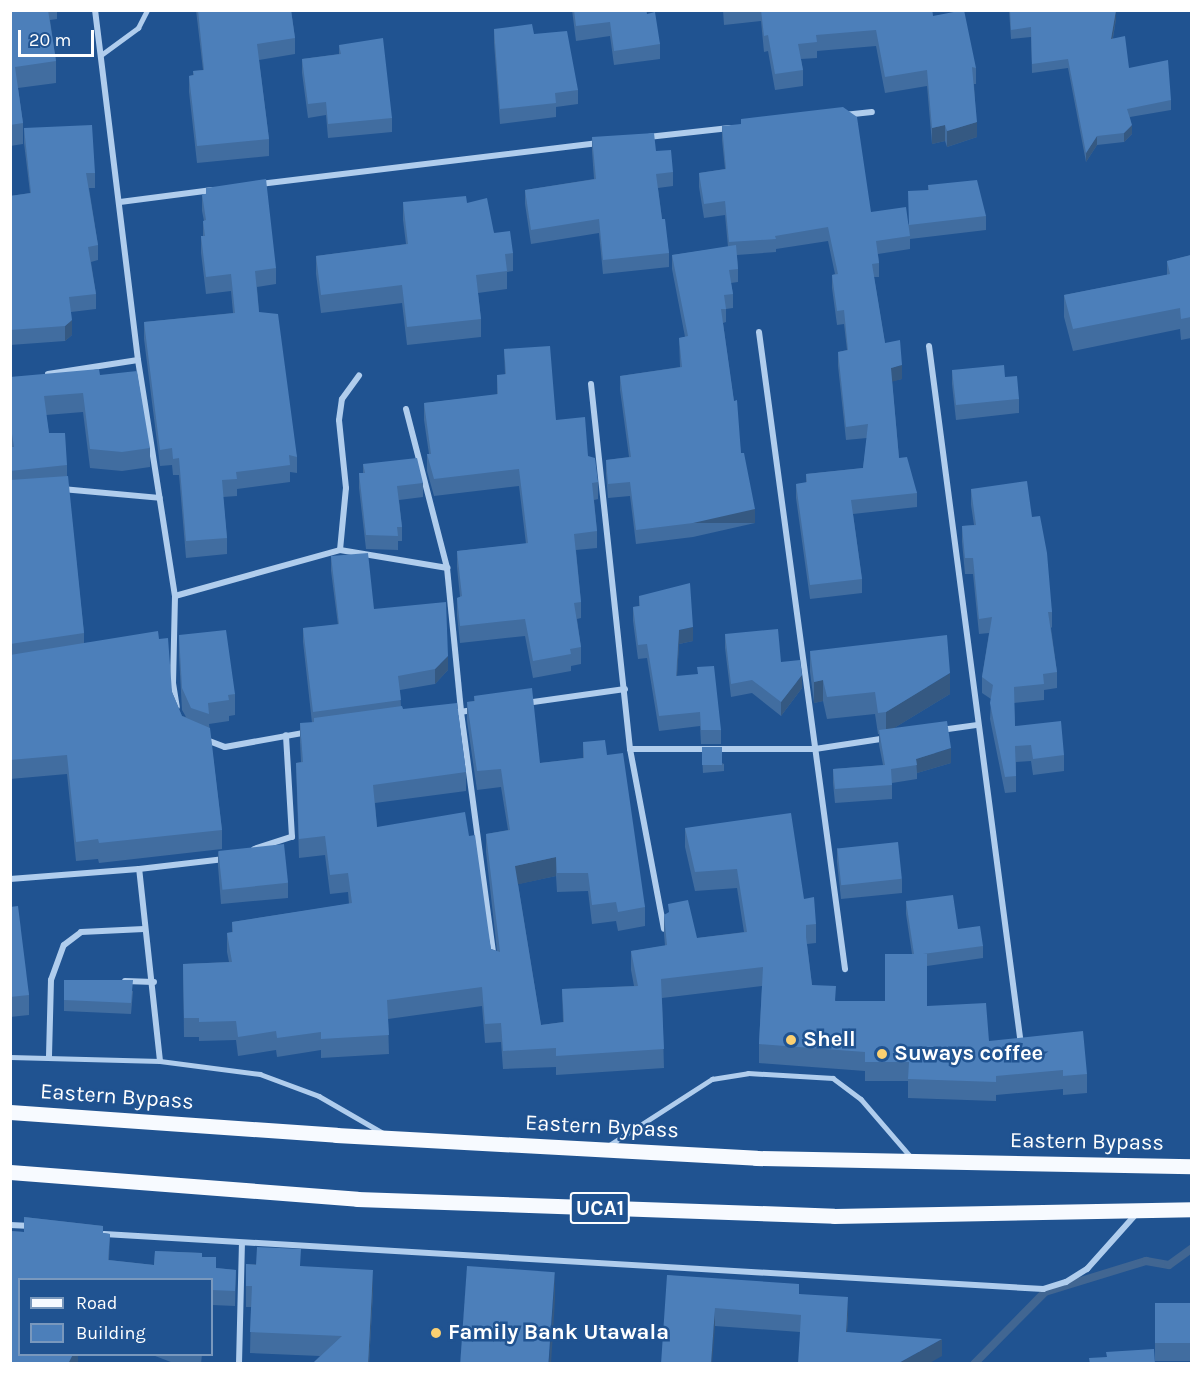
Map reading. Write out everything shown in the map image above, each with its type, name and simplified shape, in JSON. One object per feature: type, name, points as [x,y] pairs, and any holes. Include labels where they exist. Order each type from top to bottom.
[{"type":"main road","name":"Eastern Bypass","points":[[10,1112],[393,1139],[602,1150],[1191,1166]]},
{"type":"main road","name":"UCA1","points":[[10,1172],[345,1198],[672,1211],[834,1216],[1138,1212],[1191,1209]]},
{"type":"street","points":[[96,10],[138,360],[175,596],[173,683],[181,718]]},
{"type":"street","points":[[837,116],[872,112]]},
{"type":"street","points":[[637,138],[743,126]]},
{"type":"street","points":[[249,185],[614,141]]},
{"type":"street","points":[[120,202],[226,188]]},
{"type":"street","points":[[759,332],[845,969]]},
{"type":"street","points":[[929,346],[1022,1047]]},
{"type":"street","points":[[42,375],[138,360]]},
{"type":"street","points":[[340,550],[346,488],[339,420],[342,399],[359,376]]},
{"type":"street","points":[[591,384],[630,749],[664,929]]},
{"type":"street","points":[[406,409],[447,568],[461,712],[496,967]]},
{"type":"street","points":[[57,489],[160,498]]},
{"type":"street","points":[[175,596],[340,550],[447,568]]},
{"type":"street","points":[[166,646],[175,651]]},
{"type":"street","points":[[520,704],[625,689]]},
{"type":"street","points":[[438,715],[485,709]]},
{"type":"street","points":[[931,732],[978,725]]},
{"type":"street","points":[[195,736],[225,747],[321,730]]},
{"type":"street","points":[[243,852],[292,837],[286,735]]},
{"type":"street","points":[[630,749],[815,749],[896,737]]},
{"type":"street","points":[[10,879],[213,862],[233,856]]},
{"type":"street","points":[[139,869],[144,929],[154,982],[160,1061]]},
{"type":"street","points":[[49,1056],[51,980],[56,959],[75,935],[144,929]]},
{"type":"street","points":[[51,980],[63,980]]},
{"type":"street","points":[[120,981],[154,982]]},
{"type":"street","points":[[95,1233],[242,1244],[1043,1288],[1088,1269],[1138,1212]]},
{"type":"street","points":[[10,1225],[41,1227]]},
{"type":"street","points":[[238,1364],[242,1244]]},
{"type":"lane","points":[[101,55],[138,28],[147,10]]},
{"type":"lane","points":[[10,1057],[49,1056],[160,1061],[260,1074],[319,1096],[393,1139]]},
{"type":"lane","points":[[602,1150],[712,1079],[748,1073],[833,1078],[861,1100],[913,1160]]},
{"type":"building","points":[[10,10],[48,10],[56,61],[15,67],[23,123],[10,125]]},
{"type":"building","points":[[198,10],[291,10],[295,38],[257,44],[269,139],[197,146],[189,76],[194,75],[193,71],[204,70]]},
{"type":"building","points":[[574,10],[646,10],[647,14],[655,12],[660,44],[614,51],[610,22],[576,26]]},
{"type":"building","points":[[761,10],[932,10],[933,16],[964,10],[976,68],[972,67],[977,122],[947,131],[945,125],[932,128],[927,70],[885,77],[876,30],[816,35],[817,42],[798,44],[803,70],[775,74],[768,35],[764,36]]},
{"type":"building","points":[[1010,10],[1116,10],[1111,39],[1125,36],[1129,68],[1168,60],[1171,100],[1127,109],[1132,125],[1124,133],[1097,136],[1086,153],[1068,59],[1032,64],[1031,27],[1011,30]]},
{"type":"building","points":[[532,24],[534,34],[567,31],[578,90],[555,93],[556,103],[500,109],[494,29]]},
{"type":"building","points":[[383,38],[392,118],[328,124],[326,102],[308,104],[302,59],[341,54],[339,45]]},
{"type":"building","points":[[843,107],[857,117],[871,212],[906,207],[910,236],[876,241],[879,263],[872,264],[885,343],[900,340],[902,365],[891,368],[899,458],[907,457],[917,493],[851,500],[862,579],[810,585],[796,484],[807,482],[806,474],[863,468],[868,424],[846,427],[838,352],[848,350],[844,310],[837,311],[832,275],[838,274],[828,227],[775,236],[776,239],[729,242],[725,201],[704,204],[699,173],[726,169],[722,126],[741,124],[741,119]]},
{"type":"building","points":[[92,125],[95,173],[86,173],[98,245],[88,247],[96,294],[69,297],[72,320],[65,326],[10,330],[10,196],[31,193],[24,128]]},
{"type":"building","points":[[654,133],[656,151],[671,150],[673,172],[656,174],[669,253],[603,260],[599,219],[531,230],[525,190],[596,179],[592,137]]},
{"type":"building","points":[[266,179],[276,268],[255,271],[259,312],[278,314],[297,457],[289,455],[290,465],[236,472],[237,479],[222,480],[227,538],[186,541],[179,458],[173,459],[172,448],[160,450],[144,322],[235,313],[231,274],[206,277],[201,236],[205,236],[203,221],[206,220],[202,194],[206,194],[206,188]]},
{"type":"building","points":[[977,180],[986,216],[909,225],[908,191],[929,190],[928,185]]},
{"type":"building","points":[[466,196],[467,203],[487,198],[494,233],[510,231],[513,253],[505,254],[507,271],[476,275],[481,319],[407,327],[402,285],[321,295],[316,256],[408,244],[403,202]]},
{"type":"building","points":[[736,245],[738,269],[729,270],[733,294],[724,295],[726,309],[721,309],[734,401],[737,400],[741,453],[744,453],[755,509],[693,523],[636,530],[630,482],[608,484],[606,460],[631,457],[620,376],[682,367],[679,338],[688,336],[672,255]]},
{"type":"building","points":[[1191,255],[1191,317],[1181,319],[1180,308],[1073,329],[1064,295],[1170,274],[1167,261]]},
{"type":"building","points":[[550,346],[556,420],[585,417],[588,456],[595,458],[598,482],[592,483],[597,531],[574,534],[581,602],[574,603],[581,647],[570,649],[571,654],[533,661],[525,619],[460,626],[457,598],[462,596],[457,551],[528,543],[519,469],[434,479],[427,454],[431,454],[424,403],[498,394],[497,375],[506,374],[504,349]]},
{"type":"building","points":[[1004,365],[1005,377],[1017,376],[1019,399],[956,405],[952,370]]},
{"type":"building","points":[[99,369],[100,375],[137,371],[150,448],[122,452],[90,449],[83,393],[44,396],[49,433],[65,433],[67,465],[10,471],[10,447],[14,447],[10,421],[10,377]]},
{"type":"building","points":[[417,458],[423,483],[397,486],[402,527],[397,527],[398,536],[366,535],[359,473],[365,473],[363,464]]},
{"type":"building","points":[[68,476],[84,633],[10,644],[10,480]]},
{"type":"building","points":[[1027,481],[1032,517],[1040,516],[1047,553],[1052,612],[1048,612],[1057,672],[1043,674],[1044,684],[1014,687],[1015,726],[1061,721],[1064,755],[1033,759],[1031,745],[1015,746],[1016,776],[1005,777],[990,703],[993,685],[982,677],[992,617],[979,619],[973,558],[965,558],[962,526],[976,525],[971,489]]},
{"type":"building","points":[[368,553],[374,609],[446,602],[448,656],[435,669],[398,676],[401,700],[313,712],[303,628],[339,624],[331,556]]},
{"type":"building","points":[[690,583],[693,627],[679,630],[676,676],[698,674],[697,667],[714,666],[721,730],[701,730],[700,712],[659,716],[647,644],[638,645],[633,607],[640,606],[639,596]]},
{"type":"building","points":[[778,629],[781,662],[800,660],[802,675],[781,702],[752,680],[731,684],[725,634]]},
{"type":"building","points":[[226,630],[235,694],[228,695],[229,700],[208,703],[209,714],[191,708],[182,688],[179,635]]},
{"type":"building","points":[[158,631],[159,639],[168,638],[172,692],[182,716],[210,728],[222,830],[99,843],[98,839],[76,842],[67,755],[10,760],[10,655]]},
{"type":"building","points":[[947,635],[950,673],[886,712],[878,713],[875,692],[827,697],[823,680],[814,682],[810,651]]},
{"type":"building","points":[[532,688],[540,763],[584,758],[583,742],[605,740],[607,755],[623,753],[645,907],[618,912],[616,902],[592,905],[588,873],[557,873],[556,857],[515,866],[541,1025],[564,1022],[562,989],[638,986],[631,951],[667,945],[664,915],[669,912],[668,904],[688,900],[697,938],[747,932],[737,869],[695,872],[685,828],[791,813],[804,899],[814,897],[816,924],[806,925],[812,985],[836,986],[835,1001],[885,1001],[885,954],[927,954],[927,1006],[986,1003],[989,1041],[1083,1031],[1087,1074],[1063,1076],[1063,1070],[996,1076],[996,1082],[908,1079],[909,1062],[865,1062],[865,1052],[759,1044],[763,967],[661,979],[664,1049],[556,1056],[556,1048],[503,1051],[501,1023],[485,1024],[482,987],[387,1000],[389,1035],[321,1039],[321,1032],[277,1038],[276,1031],[238,1037],[236,1021],[199,1022],[199,1018],[184,1018],[183,964],[232,962],[227,933],[233,932],[232,922],[352,903],[348,873],[330,875],[325,836],[299,839],[296,763],[303,762],[300,723],[314,722],[314,718],[402,706],[403,709],[457,703],[466,772],[373,785],[377,827],[465,812],[469,836],[475,835],[491,949],[500,952],[486,834],[510,830],[501,769],[477,771],[467,702],[475,701],[474,696]]},
{"type":"building","points":[[947,721],[951,748],[916,759],[917,765],[891,769],[892,785],[835,789],[833,769],[885,765],[879,730]]},
{"type":"building","points":[[702,747],[722,747],[722,765],[702,765]]},
{"type":"building","points":[[898,842],[902,879],[841,885],[837,848]]},
{"type":"building","points":[[284,844],[288,883],[222,890],[218,851]]},
{"type":"building","points":[[953,895],[958,929],[980,926],[983,946],[914,954],[906,901]]},
{"type":"building","points":[[18,906],[29,995],[10,997],[10,907]]},
{"type":"building","points":[[64,980],[133,980],[131,1003],[64,1000]]},
{"type":"building","points":[[24,1217],[103,1226],[103,1233],[110,1234],[108,1260],[154,1265],[155,1251],[202,1253],[202,1257],[216,1257],[216,1268],[236,1270],[235,1291],[213,1290],[213,1278],[18,1278],[18,1356],[72,1356],[68,1364],[10,1364],[10,1231],[24,1232]]},
{"type":"building","points":[[257,1247],[301,1249],[300,1266],[373,1270],[368,1364],[312,1364],[342,1336],[250,1332],[252,1286],[246,1286],[246,1264],[256,1265]]},
{"type":"building","points":[[467,1266],[555,1272],[548,1364],[460,1364]]},
{"type":"building","points":[[667,1275],[799,1284],[799,1294],[848,1297],[846,1332],[942,1339],[897,1364],[798,1364],[801,1315],[715,1308],[711,1364],[661,1364]]},
{"type":"building","points":[[1155,1303],[1191,1303],[1191,1343],[1155,1343]]},
{"type":"building","points":[[1154,1349],[1155,1364],[1090,1364],[1089,1358],[1107,1357],[1106,1352]]},
{"type":"waterway","points":[[974,1364],[1045,1292],[1146,1261],[1169,1265],[1192,1248]]},
{"type":"place","name":"Shell","points":[[791,1040]]},
{"type":"place","name":"Suways coffee","points":[[882,1054]]},
{"type":"place","name":"Family Bank Utawala","points":[[436,1333]]}]
